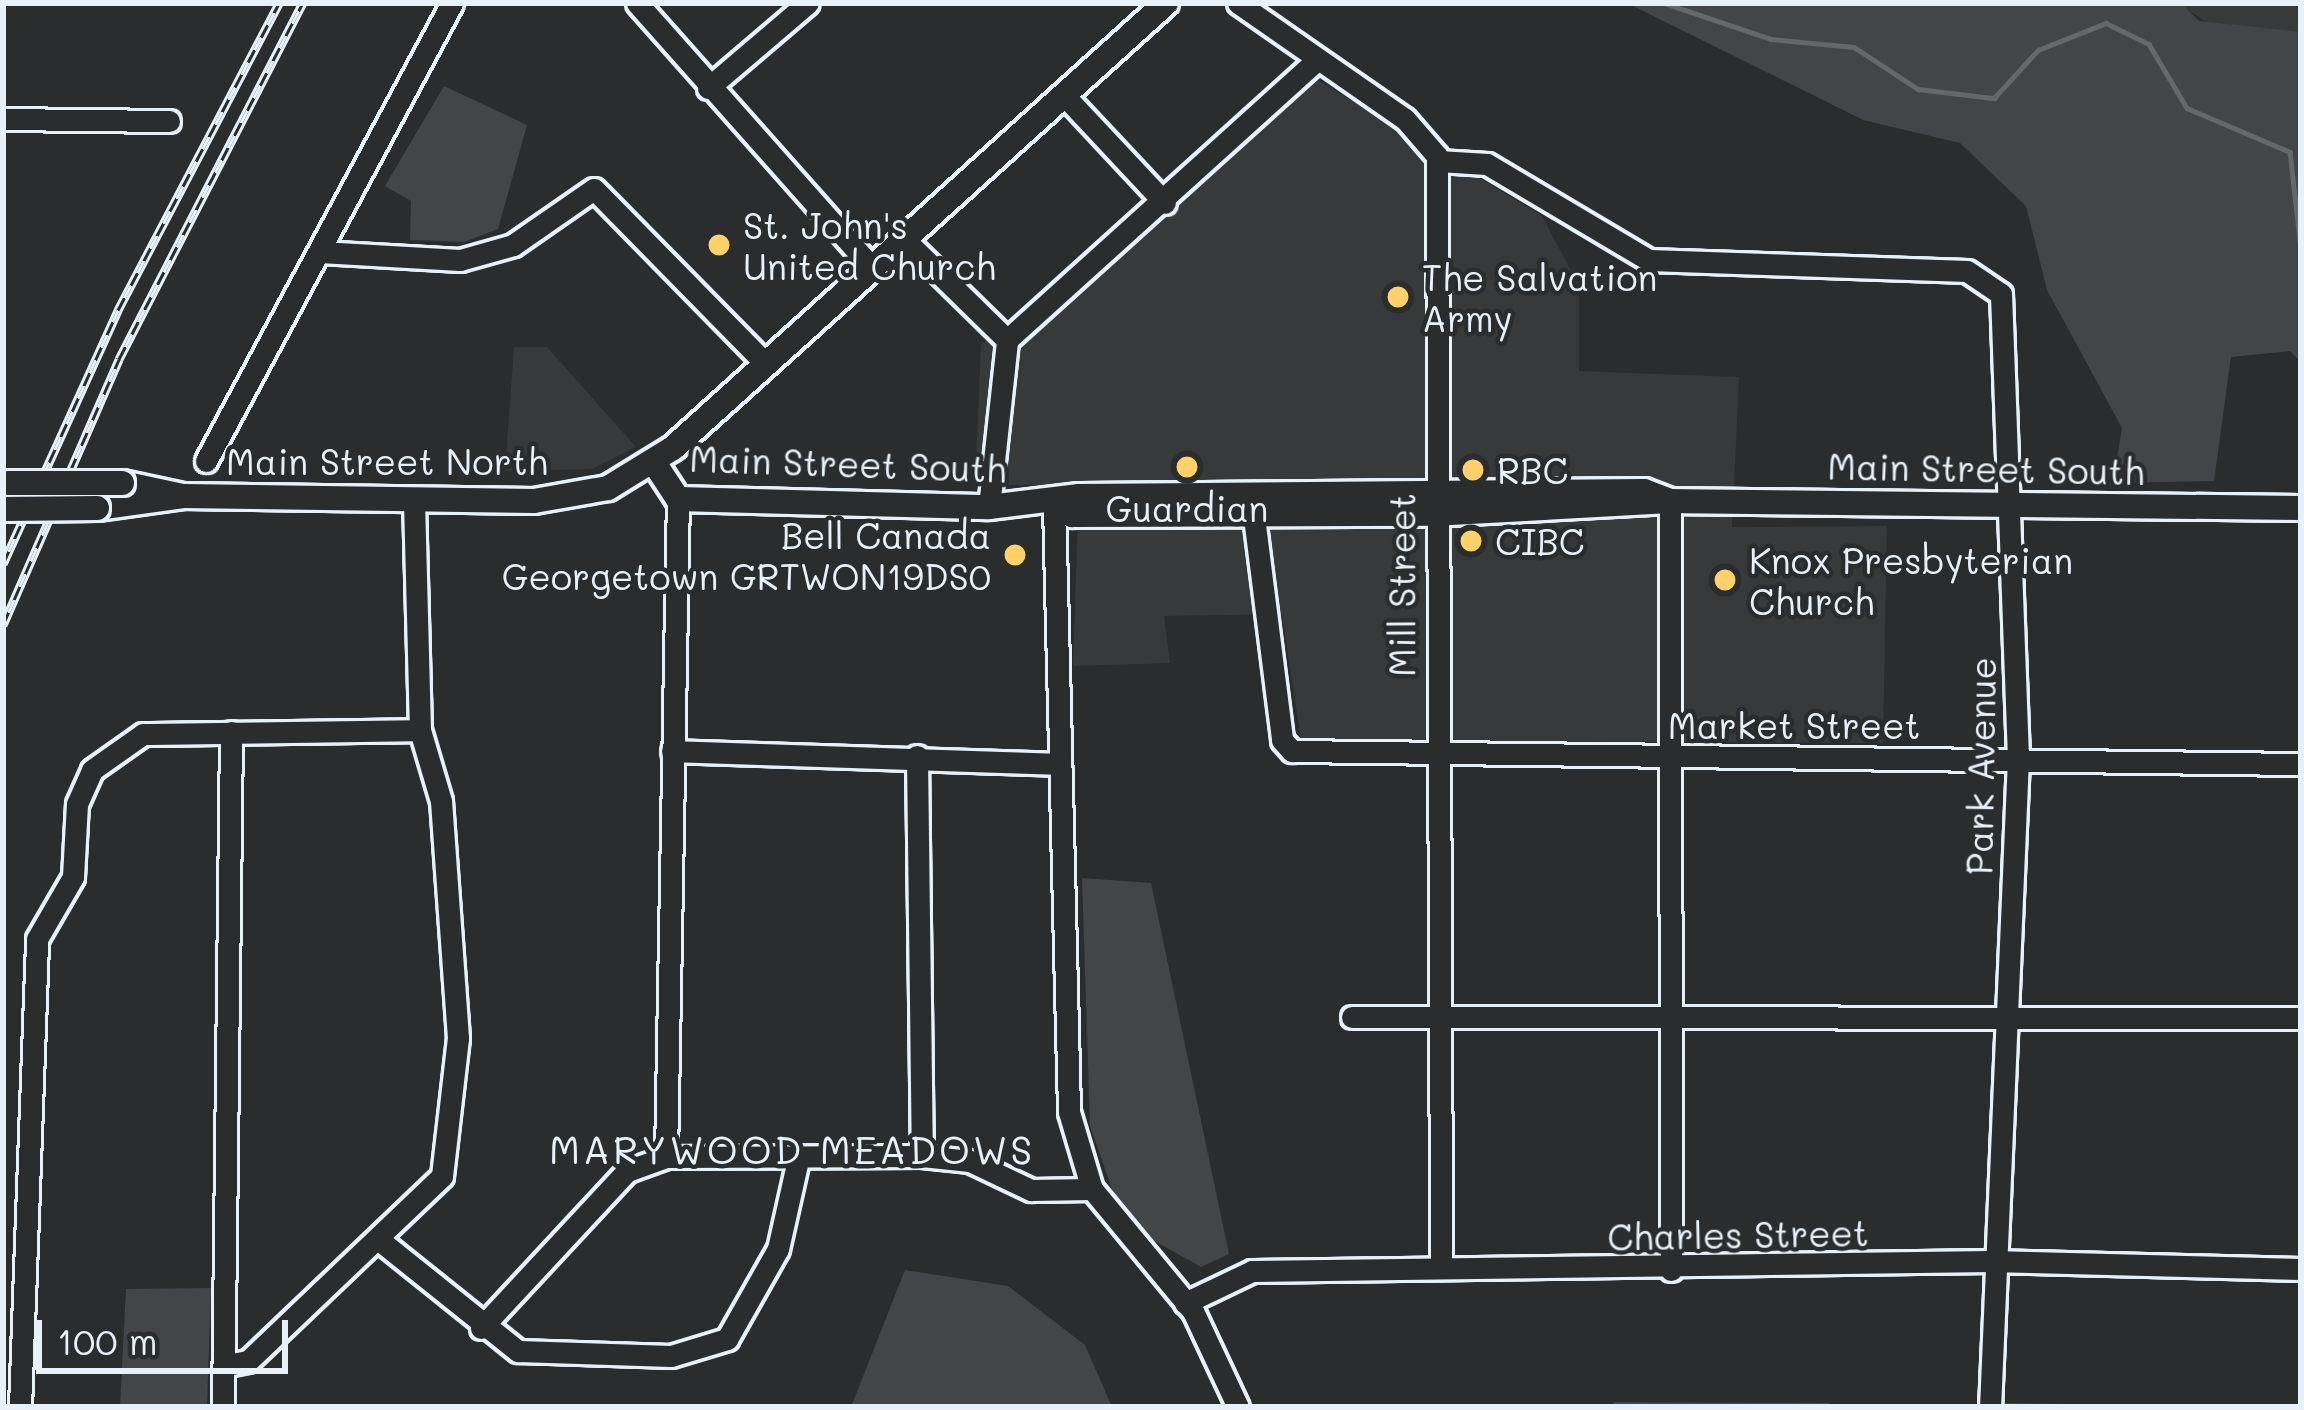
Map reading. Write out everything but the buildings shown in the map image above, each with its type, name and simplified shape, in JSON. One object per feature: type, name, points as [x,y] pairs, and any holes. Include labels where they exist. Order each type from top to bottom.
[{"type":"main road","points":[[655,464],[1166,3]]},
{"type":"main road","name":"Main Street South","points":[[655,464],[678,499],[989,506],[1433,504],[1644,491],[1670,501],[2301,508]]},
{"type":"main road","name":"Main Street North","points":[[3,509],[97,508],[183,496],[576,496],[655,464]]},
{"type":"main road","name":"Main Street North","points":[[5,483],[122,482],[183,496]]},
{"type":"street","points":[[206,461],[452,3]]},
{"type":"street","points":[[638,3],[708,88],[871,267]]},
{"type":"street","points":[[708,88],[808,3]]},
{"type":"street","points":[[1238,3],[1405,118],[1438,161]]},
{"type":"street","points":[[989,506],[1007,340],[1166,202],[1317,60]]},
{"type":"street","points":[[1063,94],[1166,202]]},
{"type":"street","points":[[3,119],[169,121]]},
{"type":"street","name":"Park Avenue","points":[[1438,161],[1487,164],[1649,260],[1967,271],[2001,294],[2010,317],[2018,759],[1991,1261],[1990,1407]]},
{"type":"street","name":"Mill Street","points":[[1438,161],[1433,504],[1441,1268]]},
{"type":"street","points":[[320,253],[460,260],[513,245],[594,189],[764,362]]},
{"type":"street","points":[[904,238],[1007,340]]},
{"type":"street","points":[[226,1365],[248,1361],[383,1243],[442,1176],[455,1117],[441,801],[420,730],[414,499]]},
{"type":"street","points":[[666,1157],[678,499]]},
{"type":"street","points":[[1670,501],[1667,1016],[1671,1270]]},
{"type":"street","name":"Market Street","points":[[1253,503],[1286,748],[1670,758],[2301,764]]},
{"type":"street","points":[[1054,505],[1069,1112],[1092,1189],[1184,1303],[1238,1407]]},
{"type":"street","points":[[20,1407],[30,1010],[37,939],[73,877],[77,804],[121,741],[231,733],[420,730]]},
{"type":"street","points":[[224,1407],[231,733]]},
{"type":"street","points":[[672,751],[1059,764]]},
{"type":"street","points":[[917,756],[922,1156]]},
{"type":"street","points":[[1352,1016],[2005,1013],[2301,1018]]},
{"type":"street","points":[[481,1328],[627,1171],[666,1157],[797,1164],[922,1156],[970,1161],[1031,1190],[1092,1189]]},
{"type":"street","points":[[383,1243],[481,1328],[518,1351],[597,1361],[727,1339],[778,1249],[797,1164]]},
{"type":"street","name":"Charles Street","points":[[1184,1303],[1252,1271],[1671,1270],[1991,1261],[2301,1269]]},
{"type":"shaded area","points":[[1627,3],[2181,3],[2199,21],[2301,32],[2301,362],[2290,351],[2231,357],[2214,481],[2113,483],[2122,428],[2047,290],[2026,206],[1960,143],[1863,120]]},
{"type":"shaded area","points":[[2178,3],[2301,3],[2301,37],[2213,27]]},
{"type":"shaded area","points":[[1296,67],[1542,216],[1579,286],[1579,371],[1739,377],[1732,527],[1887,526],[1883,743],[1301,740],[1282,614],[1164,616],[1170,663],[1073,666],[1079,485],[975,485],[981,345]]},
{"type":"shaded area","points":[[444,86],[527,125],[498,229],[464,242],[410,240],[411,201],[385,186]]},
{"type":"shaded area","points":[[514,347],[547,347],[636,447],[592,469],[505,471]]},
{"type":"shaded area","points":[[1082,878],[1151,883],[1229,1254],[1201,1267],[1144,1235],[1115,1198],[1090,1126]]},
{"type":"shaded area","points":[[905,1270],[1008,1286],[1085,1345],[1112,1407],[851,1407]]},
{"type":"shaded area","points":[[211,1288],[207,1407],[120,1407],[126,1289]]},
{"type":"shaded area","points":[[1613,1402],[1829,1403],[1832,1407],[1615,1407]]},
{"type":"shaded area","points":[[1996,1403],[2301,1407],[1996,1407]]},
{"type":"waterway","points":[[1664,3],[1771,39],[1854,47],[1918,89],[1994,98],[2038,50],[2106,23],[2149,44],[2187,108],[2290,152],[2301,249]]},
{"type":"railway","points":[[3,564],[118,310],[279,3]]},
{"type":"railway","points":[[3,625],[119,359],[303,3]]},
{"type":"place","name":"St. John's United Church","points":[[719,245]]},
{"type":"place","name":"The Salvation Army","points":[[1398,297]]},
{"type":"place","name":"Guardian","points":[[1187,467]]},
{"type":"place","name":"RBC","points":[[1473,470]]},
{"type":"place","name":"CIBC","points":[[1471,541]]},
{"type":"place","name":"Bell Canada Georgetown GRTWON19DS0","points":[[1015,555]]},
{"type":"place","name":"Knox Presbyterian Church","points":[[1725,580]]},
{"type":"district","name":"MARYWOOD MEADOWS","points":[[792,1149]]}]
